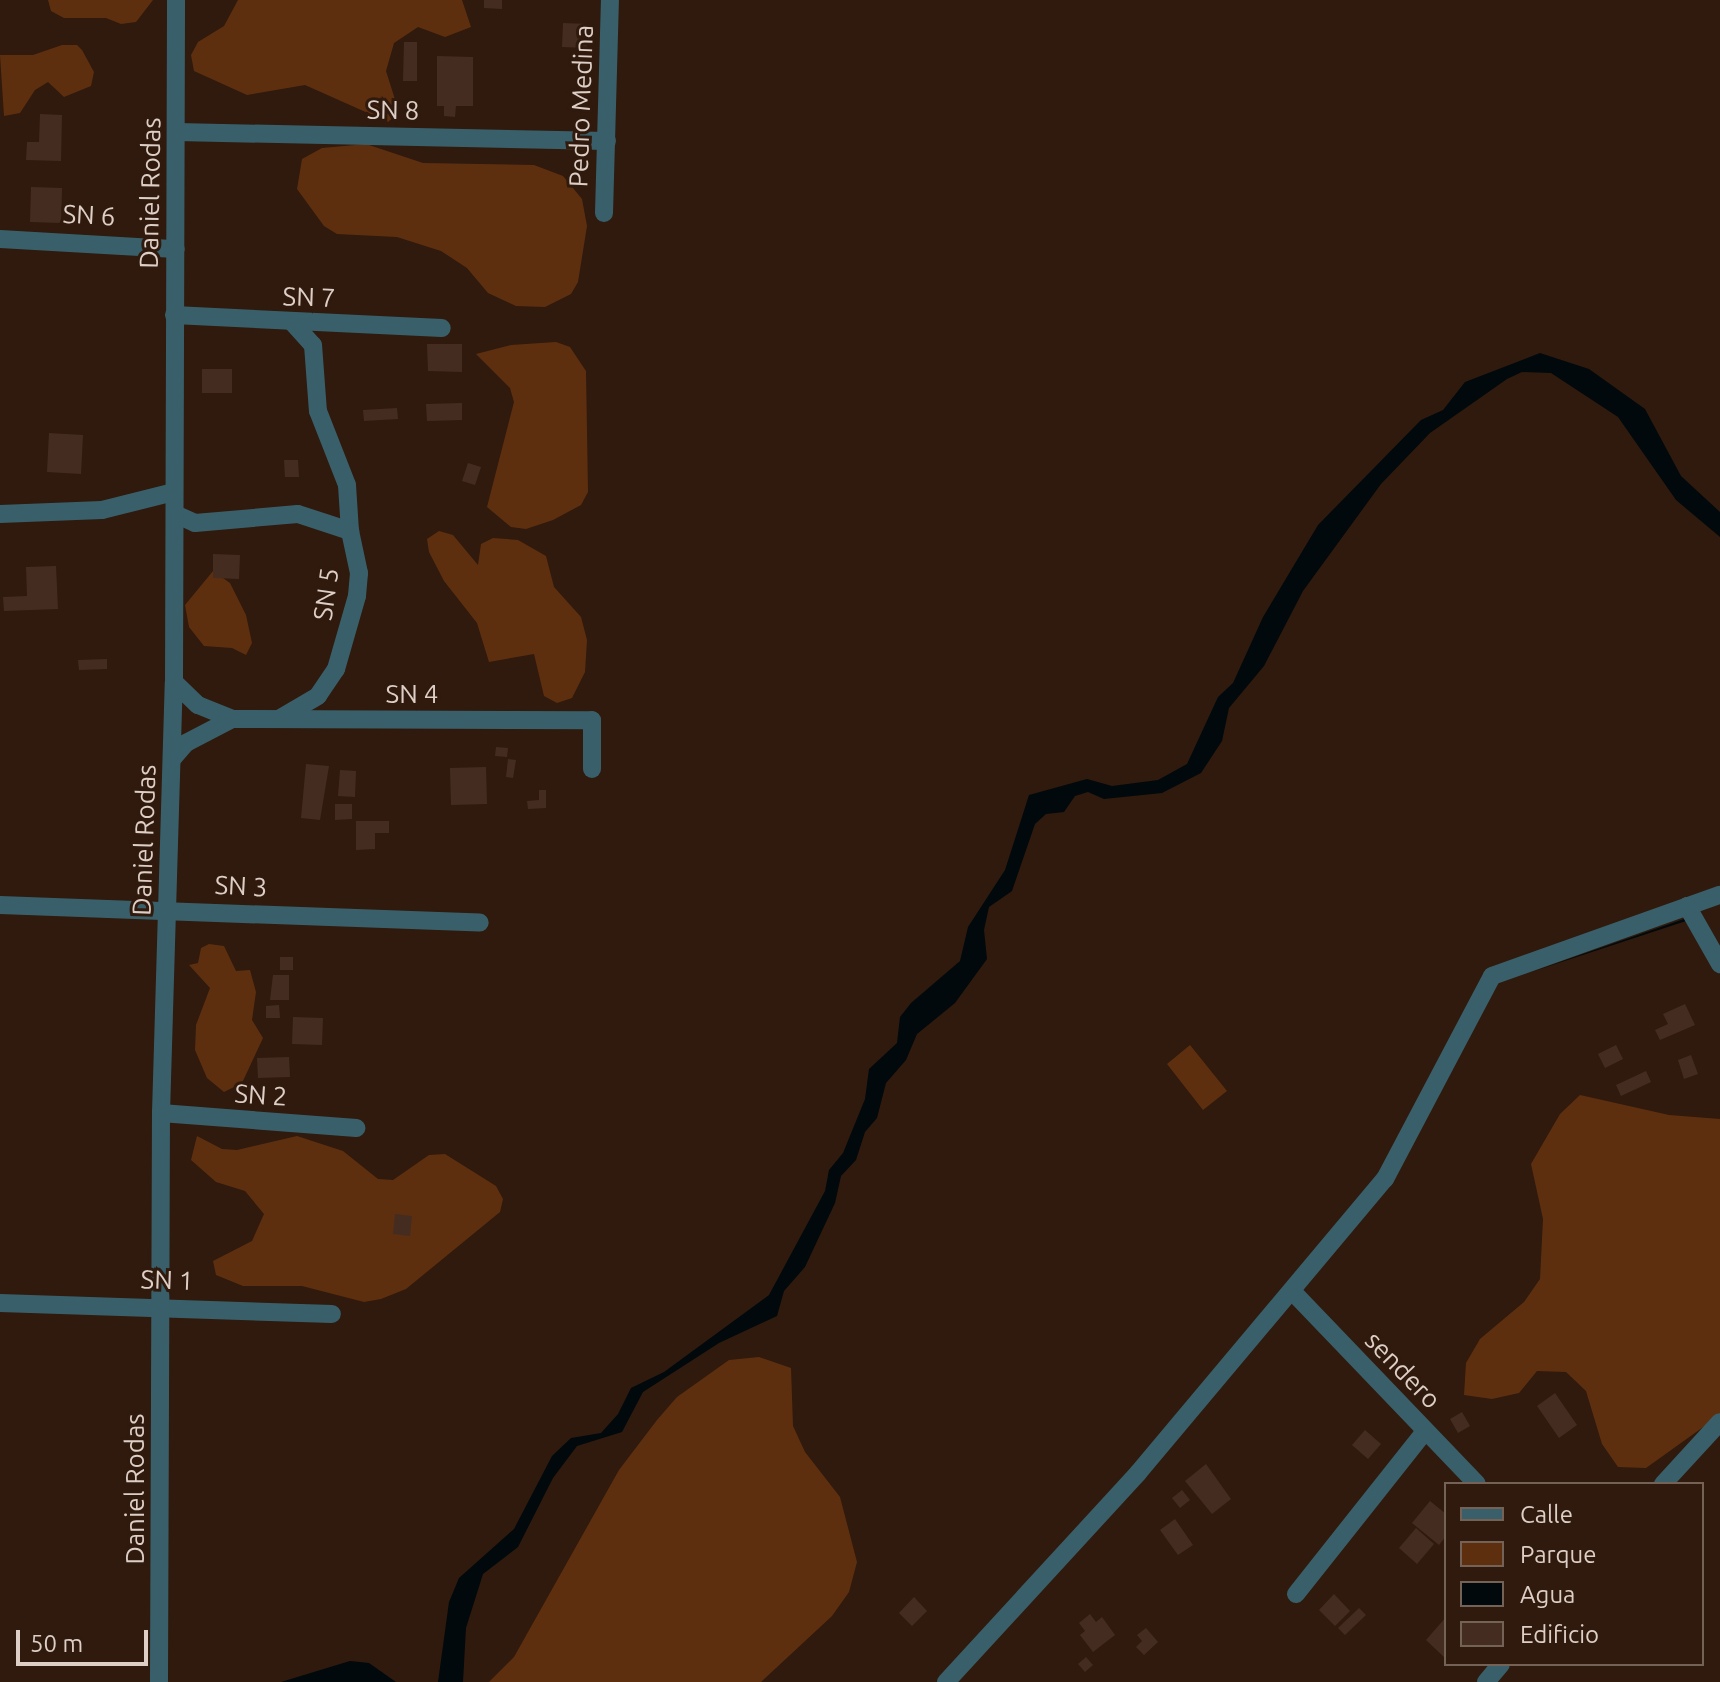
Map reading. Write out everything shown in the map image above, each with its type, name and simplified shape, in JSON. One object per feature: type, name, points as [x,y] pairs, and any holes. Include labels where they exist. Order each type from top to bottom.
[{"type":"street","name":"Daniel Rodas","points":[[159,1682],[161,1113],[174,682],[176,0]]},
{"type":"street","name":"Pedro Medina","points":[[604,213],[610,0]]},
{"type":"street","name":"SN 8","points":[[177,132],[607,141]]},
{"type":"street","name":"SN 6","points":[[0,239],[176,249]]},
{"type":"street","name":"SN 7","points":[[174,315],[442,328]]},
{"type":"street","name":"SN 5","points":[[278,719],[318,696],[336,669],[357,596],[358,563],[350,531],[347,485],[318,411],[313,345],[292,322]]},
{"type":"street","points":[[0,514],[102,510],[174,492]]},
{"type":"street","points":[[175,514],[195,523],[298,514],[350,531]]},
{"type":"street","name":"SN 4","points":[[174,682],[198,705],[232,719],[592,720],[592,769]]},
{"type":"street","name":"SN 4","points":[[173,758],[186,743],[232,719]]},
{"type":"street","points":[[946,1682],[1128,1484],[1385,1179],[1492,976],[1720,895]]},
{"type":"street","name":"SN 3","points":[[0,905],[480,923]]},
{"type":"street","points":[[1687,906],[1720,964]]},
{"type":"street","name":"SN 2","points":[[161,1113],[356,1128]]},
{"type":"street","name":"sendero","points":[[1292,1291],[1475,1482]]},
{"type":"street","name":"SN 1","points":[[0,1303],[162,1305],[332,1314]]},
{"type":"street","points":[[1665,1482],[1720,1422]]},
{"type":"street","points":[[1296,1594],[1425,1431]]},
{"type":"street","points":[[1486,1682],[1499,1666]]},
{"type":"green space","points":[[48,0],[153,0],[136,22],[121,24],[106,18],[64,18],[51,11]]},
{"type":"green space","points":[[238,0],[462,0],[471,27],[445,37],[418,27],[394,43],[386,71],[399,112],[388,122],[305,85],[247,95],[194,71],[191,55],[198,42],[224,26]]},
{"type":"green space","points":[[62,45],[77,45],[82,50],[94,72],[91,86],[64,97],[48,82],[35,90],[20,113],[4,116],[0,55],[33,55]]},
{"type":"green space","points":[[366,144],[423,163],[534,165],[563,176],[582,199],[587,226],[578,282],[571,294],[545,307],[516,306],[488,293],[467,268],[441,251],[397,237],[337,234],[324,226],[297,189],[302,159],[322,148]]},
{"type":"green space","points":[[556,342],[570,347],[586,371],[588,492],[581,505],[553,520],[526,529],[511,527],[487,507],[514,402],[510,388],[476,354],[511,345]]},
{"type":"green space","points":[[439,531],[453,535],[478,565],[481,544],[493,538],[518,540],[546,556],[554,587],[581,617],[587,640],[585,672],[572,698],[557,703],[544,696],[534,654],[489,662],[477,623],[444,581],[429,552],[427,539]]},
{"type":"green space","points":[[213,571],[230,583],[246,615],[252,643],[246,655],[232,648],[204,646],[189,627],[185,605]]},
{"type":"green space","points":[[209,944],[224,946],[236,971],[250,970],[256,992],[252,1020],[263,1038],[242,1083],[224,1092],[207,1078],[195,1050],[196,1025],[210,988],[189,965],[198,963],[201,948]]},
{"type":"green space","points":[[1190,1045],[1227,1091],[1203,1110],[1167,1064]]},
{"type":"green space","points":[[1580,1095],[1669,1115],[1720,1119],[1720,1415],[1646,1468],[1618,1467],[1602,1444],[1586,1391],[1566,1372],[1537,1371],[1519,1393],[1492,1399],[1464,1395],[1466,1363],[1480,1339],[1524,1302],[1540,1279],[1543,1219],[1531,1164],[1560,1114]]},
{"type":"green space","points":[[197,1136],[222,1149],[237,1150],[297,1136],[343,1151],[378,1179],[393,1180],[429,1155],[445,1154],[496,1186],[503,1199],[500,1212],[406,1289],[381,1299],[364,1302],[302,1286],[243,1286],[216,1275],[213,1261],[252,1241],[264,1214],[245,1191],[216,1182],[191,1160]]},
{"type":"green space","points":[[759,1357],[791,1368],[793,1426],[805,1452],[840,1497],[857,1562],[849,1592],[832,1616],[761,1682],[489,1682],[514,1657],[619,1470],[657,1420],[677,1397],[729,1360]]},
{"type":"water","points":[[1540,353],[1589,369],[1645,409],[1681,476],[1720,512],[1720,537],[1676,500],[1618,417],[1551,373],[1522,372],[1507,379],[1430,433],[1381,484],[1303,591],[1264,666],[1229,708],[1222,741],[1201,773],[1162,793],[1104,799],[1088,792],[1075,796],[1064,812],[1046,814],[1035,824],[1012,891],[989,907],[984,930],[987,959],[955,1003],[917,1034],[906,1060],[886,1083],[877,1118],[865,1132],[856,1160],[841,1176],[835,1203],[805,1267],[784,1291],[777,1316],[719,1343],[643,1392],[622,1432],[577,1446],[553,1478],[518,1547],[483,1574],[466,1628],[463,1682],[438,1682],[449,1602],[459,1578],[514,1529],[552,1456],[571,1438],[601,1433],[618,1414],[631,1388],[664,1372],[769,1295],[825,1191],[829,1170],[843,1153],[865,1099],[869,1069],[897,1043],[900,1017],[911,1003],[960,961],[968,927],[1005,870],[1029,795],[1087,779],[1112,786],[1158,780],[1187,764],[1218,697],[1233,683],[1263,617],[1318,525],[1421,420],[1443,410],[1465,382]]},
{"type":"water","points":[[1684,919],[1686,921],[1531,972]]},
{"type":"water","points":[[350,1661],[369,1663],[396,1682],[281,1682]]},
{"type":"building","points":[[484,0],[502,0],[502,9],[484,8]]},
{"type":"building","points":[[563,23],[588,24],[587,48],[562,47]]},
{"type":"building","points":[[404,42],[417,42],[417,81],[403,81]]},
{"type":"building","points":[[437,56],[473,57],[473,106],[456,106],[455,117],[444,116],[444,106],[437,106]]},
{"type":"building","points":[[40,114],[62,115],[61,161],[26,160],[27,142],[39,142]]},
{"type":"building","points":[[31,187],[62,188],[61,223],[30,222]]},
{"type":"building","points":[[427,344],[462,344],[462,372],[428,371]]},
{"type":"building","points":[[202,369],[232,369],[232,393],[202,393]]},
{"type":"building","points":[[462,403],[462,420],[427,421],[426,404]]},
{"type":"building","points":[[397,408],[398,419],[364,421],[363,410]]},
{"type":"building","points":[[49,433],[83,435],[81,474],[47,472]]},
{"type":"building","points":[[284,460],[298,460],[299,477],[285,477]]},
{"type":"building","points":[[468,463],[481,467],[475,485],[462,481]]},
{"type":"building","points":[[213,554],[240,555],[239,579],[213,578]]},
{"type":"building","points":[[56,566],[58,609],[4,611],[3,597],[27,596],[26,567]]},
{"type":"building","points":[[107,659],[107,669],[79,670],[78,660]]},
{"type":"building","points":[[496,747],[508,748],[507,757],[495,756]]},
{"type":"building","points":[[508,759],[516,760],[513,778],[506,777]]},
{"type":"building","points":[[306,764],[329,766],[320,820],[301,818]]},
{"type":"building","points":[[486,767],[487,804],[451,805],[450,768]]},
{"type":"building","points":[[340,770],[356,771],[355,797],[338,796]]},
{"type":"building","points":[[539,790],[546,790],[546,808],[528,809],[527,801],[539,800]]},
{"type":"building","points":[[335,804],[352,804],[352,819],[335,820]]},
{"type":"building","points":[[356,821],[389,821],[389,833],[375,833],[375,849],[356,850]]},
{"type":"building","points":[[280,957],[293,957],[293,970],[280,970]]},
{"type":"building","points":[[273,975],[289,975],[289,1000],[270,1000]]},
{"type":"building","points":[[1685,1004],[1695,1025],[1660,1040],[1655,1030],[1668,1024],[1663,1014]]},
{"type":"building","points":[[279,1005],[280,1018],[266,1018],[266,1006]]},
{"type":"building","points":[[293,1017],[323,1018],[322,1045],[292,1044]]},
{"type":"building","points":[[1616,1045],[1623,1059],[1605,1068],[1598,1054]]},
{"type":"building","points":[[1691,1055],[1698,1074],[1684,1079],[1678,1060]]},
{"type":"building","points":[[289,1057],[290,1077],[258,1078],[257,1058]]},
{"type":"building","points":[[1646,1071],[1651,1082],[1621,1096],[1616,1085]]},
{"type":"building","points":[[395,1214],[412,1216],[410,1236],[393,1234]]},
{"type":"building","points":[[1555,1393],[1577,1425],[1559,1438],[1537,1406]]},
{"type":"building","points":[[1462,1412],[1470,1426],[1458,1433],[1450,1419]]},
{"type":"building","points":[[1365,1430],[1381,1444],[1368,1459],[1352,1445]]},
{"type":"building","points":[[1206,1464],[1231,1499],[1212,1514],[1185,1481]]},
{"type":"building","points":[[1182,1490],[1190,1500],[1180,1508],[1172,1498]]},
{"type":"building","points":[[1430,1501],[1444,1512],[1444,1539],[1439,1545],[1412,1523]]},
{"type":"building","points":[[1175,1519],[1193,1545],[1178,1555],[1160,1530]]},
{"type":"building","points":[[1416,1528],[1434,1544],[1417,1564],[1399,1548]]},
{"type":"building","points":[[1334,1594],[1350,1611],[1335,1626],[1319,1610]]},
{"type":"building","points":[[914,1597],[927,1611],[912,1626],[899,1613]]},
{"type":"building","points":[[1359,1608],[1366,1615],[1345,1635],[1338,1628]]},
{"type":"building","points":[[1090,1614],[1096,1622],[1102,1617],[1115,1635],[1093,1652],[1080,1635],[1085,1631],[1079,1623]]},
{"type":"building","points":[[1444,1619],[1444,1657],[1426,1640]]},
{"type":"building","points":[[1146,1628],[1158,1642],[1144,1655],[1136,1647],[1142,1641],[1137,1635]]},
{"type":"building","points":[[1086,1657],[1093,1665],[1085,1672],[1078,1664]]}]
